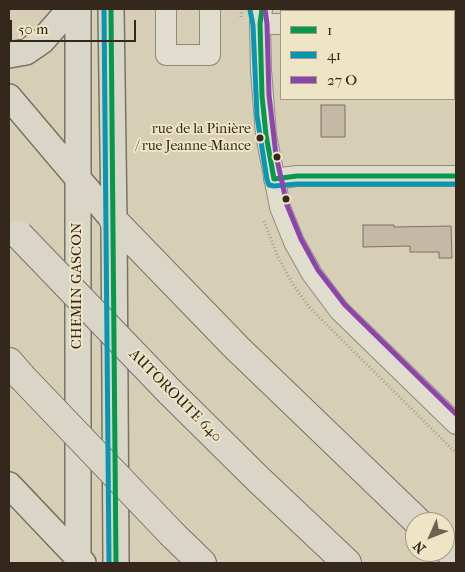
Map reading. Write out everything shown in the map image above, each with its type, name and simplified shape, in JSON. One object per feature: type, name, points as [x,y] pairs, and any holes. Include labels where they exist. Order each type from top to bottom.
[{"type":"highway","points":[[114,221],[237,348],[408,512]]},
{"type":"highway","name":"AUTOROUTE 640","points":[[14,229],[170,392],[347,563]]},
{"type":"highway","points":[[15,370],[202,563]]},
{"type":"main road","points":[[9,55],[26,52],[42,41],[70,9]]},
{"type":"main road","name":"CHEMIN GASCON","points":[[78,9],[79,562]]},
{"type":"main road","points":[[111,9],[116,563]]},
{"type":"main road","points":[[9,96],[114,221]]},
{"type":"main road","points":[[9,485],[79,562]]},
{"type":"street","points":[[166,9],[166,55],[210,55],[210,9]]},
{"type":"street","points":[[280,24],[259,14],[264,115],[280,207],[294,242],[322,288],[349,320],[456,424]]},
{"type":"street","points":[[274,179],[298,176],[456,176]]},
{"type":"building","points":[[321,105],[345,105],[345,137],[321,137]]},
{"type":"building","points":[[363,225],[394,225],[394,227],[451,226],[452,258],[439,258],[439,252],[410,252],[410,246],[363,247]]},
{"type":"transit line","name":"41","points":[[104,9],[109,563]]},
{"type":"transit line","name":"1","points":[[111,9],[116,563]]},
{"type":"transit line","name":"1","points":[[262,9],[260,24],[262,96],[266,135],[274,179],[297,176],[456,176]]},
{"type":"transit line","points":[[265,9],[269,95],[276,155],[287,205],[301,239],[318,270],[345,305],[456,414]]},
{"type":"transit line","name":"41","points":[[250,10],[253,25],[257,116],[269,185],[456,184]]},
{"type":"place","name":"rue de la Pinière / rue Jeanne-Mance","points":[[260,138]]}]
